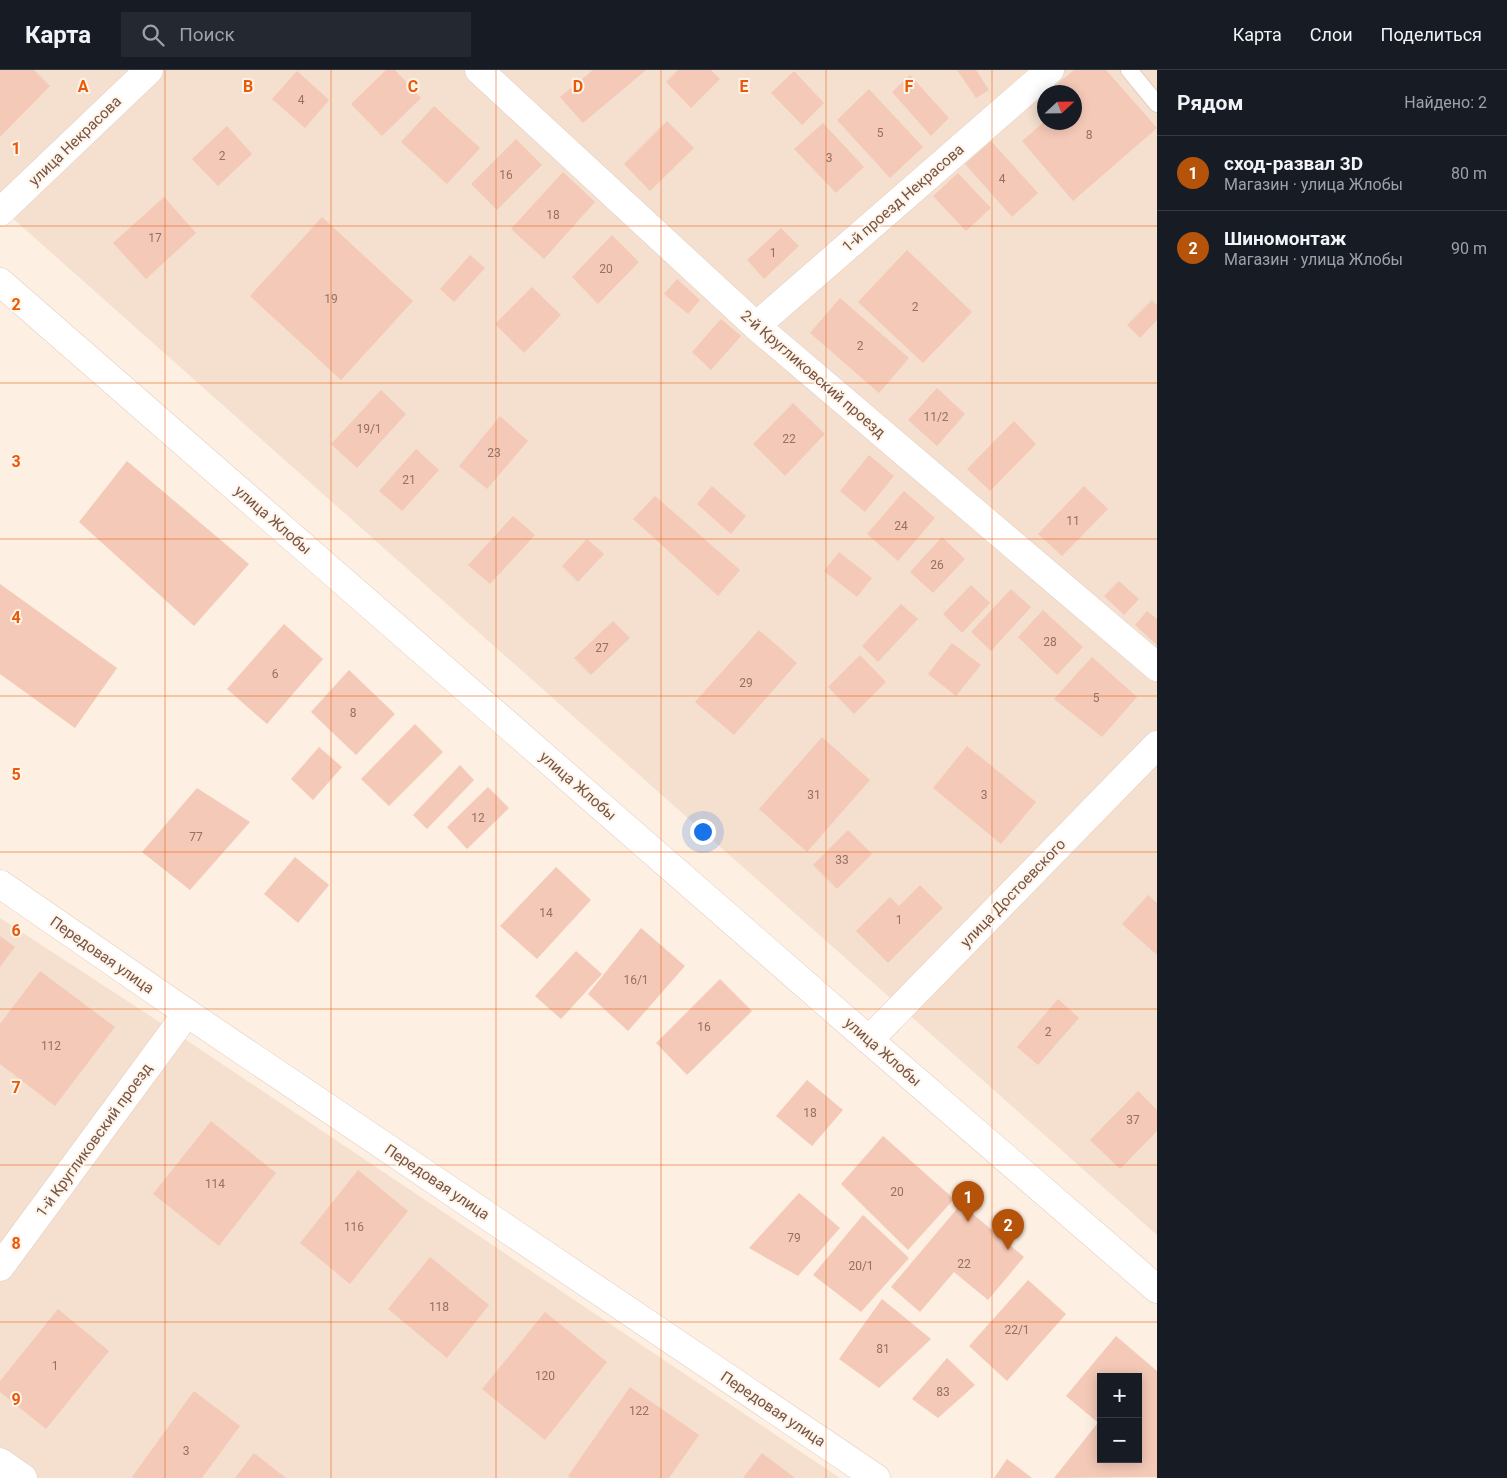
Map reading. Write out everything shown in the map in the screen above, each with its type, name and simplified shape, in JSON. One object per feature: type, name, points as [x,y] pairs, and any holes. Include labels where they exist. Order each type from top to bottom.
[{"type":"street","name":"улица Некрасова","points":[[0,212],[149,70]]},
{"type":"street","name":"2-й Кругликовский проезд","points":[[479,70],[756,326],[1157,667]]},
{"type":"street","name":"1-й проезд Некрасова","points":[[756,326],[1050,70]]},
{"type":"street","name":"улица Жлобы","points":[[0,282],[1157,1289]]},
{"type":"street","name":"улица Достоевского","points":[[869,1040],[1157,745]]},
{"type":"street","name":"Передовая улица","points":[[0,884],[187,1013],[876,1478]]},
{"type":"street","name":"1-й Кругликовский проезд","points":[[0,1267],[187,1013]]},
{"type":"street","points":[[0,1462],[23,1478]]},
{"type":"lane","points":[[1129,70],[1157,104]]},
{"type":"shaded area","points":[[0,70],[1157,70],[1157,1235],[0,207]]},
{"type":"shaded area","points":[[0,918],[158,1021],[840,1478],[0,1478]]},
{"type":"building","points":[[0,70],[34,70],[50,86],[0,137]]},
{"type":"building","points":[[386,70],[395,70],[421,98],[382,136],[351,104]]},
{"type":"building","points":[[593,70],[646,70],[583,123],[560,97]]},
{"type":"building","points":[[678,70],[711,70],[720,79],[691,108],[666,82]]},
{"type":"building","points":[[957,70],[976,70],[989,90],[976,98]]},
{"type":"building","points":[[1074,70],[1106,70],[1157,128],[1073,201],[1022,141],[1037,128],[1037,130],[1082,130],[1082,85],[1056,85]]},
{"type":"building","points":[[297,71],[329,100],[305,128],[272,99]]},
{"type":"building","points":[[794,71],[824,103],[802,125],[771,93]]},
{"type":"building","points":[[910,75],[949,118],[931,136],[892,92]]},
{"type":"building","points":[[869,89],[923,147],[890,178],[837,120]]},
{"type":"building","points":[[434,106],[480,148],[447,184],[401,142]]},
{"type":"building","points":[[667,121],[694,148],[650,191],[624,164]]},
{"type":"building","points":[[823,123],[864,167],[836,193],[794,149]]},
{"type":"building","points":[[227,126],[252,154],[218,186],[192,159]]},
{"type":"building","points":[[516,139],[542,165],[497,210],[471,184]]},
{"type":"building","points":[[991,141],[1038,193],[1012,217],[965,164]]},
{"type":"building","points":[[563,172],[595,202],[544,259],[511,229]]},
{"type":"building","points":[[958,173],[991,208],[966,231],[933,196]]},
{"type":"building","points":[[164,197],[196,233],[146,279],[113,243]]},
{"type":"building","points":[[322,217],[413,301],[341,380],[250,296]]},
{"type":"building","points":[[781,228],[799,246],[764,279],[747,260]]},
{"type":"building","points":[[612,235],[639,262],[598,304],[572,277]]},
{"type":"building","points":[[907,250],[972,312],[923,363],[858,302]]},
{"type":"building","points":[[470,255],[485,268],[454,302],[440,289]]},
{"type":"building","points":[[677,279],[700,300],[688,314],[664,294]]},
{"type":"building","points":[[532,287],[561,315],[524,353],[495,324]]},
{"type":"building","points":[[840,298],[909,358],[879,393],[810,333]]},
{"type":"building","points":[[1152,300],[1157,305],[1157,320],[1140,338],[1127,325]]},
{"type":"building","points":[[721,319],[741,336],[711,370],[692,352]]},
{"type":"building","points":[[937,388],[965,414],[937,446],[908,420]]},
{"type":"building","points":[[381,390],[406,414],[357,468],[331,444]]},
{"type":"building","points":[[793,403],[825,434],[785,476],[753,444]]},
{"type":"building","points":[[500,416],[528,441],[487,489],[459,466]]},
{"type":"building","points":[[1014,421],[1036,444],[990,491],[967,469]]},
{"type":"building","points":[[416,449],[439,470],[402,511],[379,491]]},
{"type":"building","points":[[869,455],[894,476],[865,512],[840,491]]},
{"type":"building","points":[[127,461],[249,564],[194,626],[79,522]]},
{"type":"building","points":[[712,486],[746,516],[731,534],[697,504]]},
{"type":"building","points":[[1084,486],[1108,509],[1062,556],[1038,534]]},
{"type":"building","points":[[904,491],[935,518],[898,561],[867,534]]},
{"type":"building","points":[[655,496],[740,570],[718,596],[633,519]]},
{"type":"building","points":[[513,516],[535,535],[490,584],[468,565]]},
{"type":"building","points":[[942,537],[965,559],[933,593],[910,572]]},
{"type":"building","points":[[587,539],[604,554],[578,582],[562,566]]},
{"type":"building","points":[[839,552],[872,578],[857,597],[824,571]]},
{"type":"building","points":[[1119,581],[1139,599],[1124,615],[1104,596]]},
{"type":"building","points":[[0,584],[117,668],[75,728],[0,674]]},
{"type":"building","points":[[971,585],[990,603],[962,633],[943,614]]},
{"type":"building","points":[[1011,589],[1031,607],[991,651],[971,632]]},
{"type":"building","points":[[901,604],[918,619],[878,662],[862,646]]},
{"type":"building","points":[[1043,610],[1083,647],[1057,675],[1018,637]]},
{"type":"building","points":[[1147,611],[1157,619],[1157,645],[1135,625]]},
{"type":"building","points":[[613,621],[630,638],[591,675],[574,658]]},
{"type":"building","points":[[284,624],[323,659],[267,724],[227,689]]},
{"type":"building","points":[[759,630],[797,663],[734,735],[695,702]]},
{"type":"building","points":[[952,643],[981,665],[956,696],[928,674]]},
{"type":"building","points":[[860,655],[886,682],[854,714],[828,687]]},
{"type":"building","points":[[1092,657],[1137,697],[1102,737],[1054,699]]},
{"type":"building","points":[[349,670],[395,714],[356,755],[311,712]]},
{"type":"building","points":[[415,724],[443,752],[389,806],[361,779]]},
{"type":"building","points":[[822,737],[870,780],[807,852],[759,809]]},
{"type":"building","points":[[967,746],[1036,802],[1001,844],[933,788]]},
{"type":"building","points":[[319,747],[342,767],[313,800],[291,779]]},
{"type":"building","points":[[460,765],[474,780],[427,829],[413,815]]},
{"type":"building","points":[[488,787],[509,808],[467,849],[447,827]]},
{"type":"building","points":[[197,788],[250,822],[190,890],[142,852]]},
{"type":"building","points":[[848,830],[872,854],[837,889],[813,865]]},
{"type":"building","points":[[295,857],[329,885],[298,923],[264,894]]},
{"type":"building","points":[[556,867],[591,900],[537,959],[500,926]]},
{"type":"building","points":[[920,885],[943,908],[888,963],[856,931],[890,897],[899,906]]},
{"type":"building","points":[[1148,895],[1157,903],[1157,955],[1122,924]]},
{"type":"building","points":[[641,928],[685,966],[628,1031],[588,994]]},
{"type":"building","points":[[0,936],[15,947],[0,967]]},
{"type":"building","points":[[576,951],[602,974],[561,1019],[535,996]]},
{"type":"building","points":[[40,971],[115,1027],[55,1106],[0,1064],[0,1024]]},
{"type":"building","points":[[720,979],[752,1011],[687,1075],[656,1043]]},
{"type":"building","points":[[1058,999],[1079,1018],[1038,1065],[1017,1047]]},
{"type":"building","points":[[807,1080],[843,1110],[812,1146],[776,1116]]},
{"type":"building","points":[[1138,1091],[1157,1110],[1157,1131],[1120,1169],[1090,1140]]},
{"type":"building","points":[[211,1121],[276,1173],[219,1246],[153,1194]]},
{"type":"building","points":[[883,1136],[954,1199],[908,1250],[841,1184]]},
{"type":"building","points":[[358,1170],[408,1211],[350,1284],[300,1243]]},
{"type":"building","points":[[799,1193],[840,1228],[798,1276],[749,1248]]},
{"type":"building","points":[[961,1204],[1024,1257],[988,1300],[954,1272],[920,1312],[891,1287]]},
{"type":"building","points":[[863,1215],[909,1258],[861,1312],[813,1275]]},
{"type":"building","points":[[430,1257],[489,1305],[447,1358],[388,1309]]},
{"type":"building","points":[[1028,1280],[1066,1314],[1007,1381],[969,1346]]},
{"type":"building","points":[[882,1299],[931,1339],[879,1388],[839,1359]]},
{"type":"building","points":[[58,1309],[109,1351],[46,1429],[0,1392],[0,1381]]},
{"type":"building","points":[[545,1312],[607,1362],[545,1440],[482,1389]]},
{"type":"building","points":[[1116,1336],[1157,1371],[1157,1477],[1054,1478],[1097,1424],[1097,1463],[1142,1463],[1142,1373],[1097,1373],[1097,1422],[1066,1396]]},
{"type":"building","points":[[947,1358],[975,1385],[938,1418],[912,1399]]},
{"type":"building","points":[[630,1387],[699,1435],[669,1478],[571,1478],[568,1476]]},
{"type":"building","points":[[194,1391],[240,1426],[202,1478],[132,1477]]},
{"type":"building","points":[[254,1453],[286,1478],[235,1478]]},
{"type":"building","points":[[762,1453],[795,1478],[743,1478]]},
{"type":"building","points":[[1007,1459],[1032,1478],[994,1478]]},
{"type":"place","name":"сход-развал 3D","points":[[968,1222]]},
{"type":"place","name":"Шиномонтаж","points":[[1008,1250]]}]
